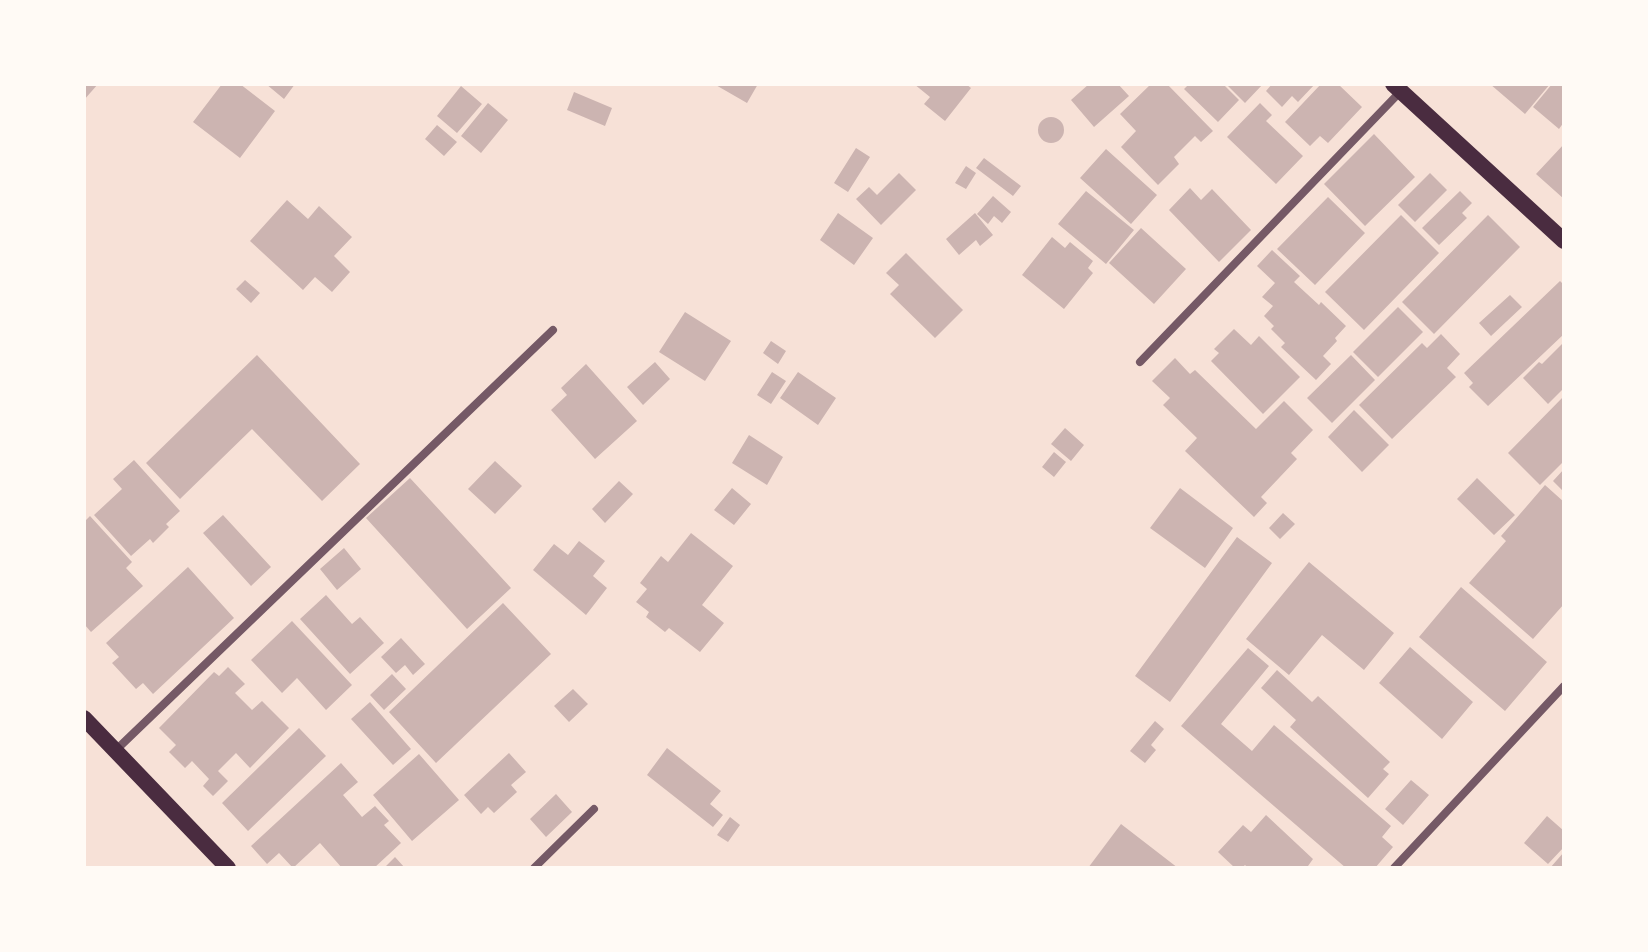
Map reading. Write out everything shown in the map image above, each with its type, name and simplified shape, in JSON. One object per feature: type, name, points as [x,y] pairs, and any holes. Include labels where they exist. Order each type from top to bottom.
[{"type":"main road","points":[[1397,88],[1564,241]]},
{"type":"main road","points":[[87,727],[116,750],[228,868]]},
{"type":"street","points":[[1140,362],[1397,88]]},
{"type":"street","points":[[116,750],[553,330]]},
{"type":"street","points":[[1394,868],[1564,686]]},
{"type":"street","points":[[534,868],[594,809]]},
{"type":"building","points":[[84,84],[98,84],[84,100]]},
{"type":"building","points":[[222,84],[240,84],[275,111],[240,158],[193,122]]},
{"type":"building","points":[[266,84],[295,84],[284,99]]},
{"type":"building","points":[[714,84],[758,84],[747,103]]},
{"type":"building","points":[[914,84],[966,84],[971,88],[945,121],[924,104],[930,97]]},
{"type":"building","points":[[1089,84],[1118,84],[1129,96],[1094,127],[1071,100]]},
{"type":"building","points":[[1151,84],[1167,84],[1213,131],[1201,142],[1195,136],[1174,157],[1179,164],[1158,185],[1121,147],[1136,131],[1120,114]]},
{"type":"building","points":[[1189,84],[1223,84],[1239,100],[1218,122],[1184,89]]},
{"type":"building","points":[[1226,84],[1263,84],[1245,103]]},
{"type":"building","points":[[1272,84],[1315,84],[1298,102],[1292,96],[1282,107],[1266,91]]},
{"type":"building","points":[[1321,84],[1338,84],[1362,107],[1328,143],[1320,136],[1310,146],[1285,122]]},
{"type":"building","points":[[1490,84],[1550,84],[1525,114]]},
{"type":"building","points":[[1552,84],[1564,84],[1564,122],[1559,129],[1533,107]]},
{"type":"building","points":[[461,86],[482,104],[457,133],[437,116]]},
{"type":"building","points":[[574,92],[612,108],[605,126],[567,110]]},
{"type":"building","points":[[488,103],[508,120],[481,153],[461,136]]},
{"type":"building","points":[[1260,103],[1272,115],[1266,121],[1303,156],[1276,184],[1227,137]]},
{"type":"building","points":[[1051,117],[1060,121],[1064,130],[1060,139],[1051,143],[1042,139],[1038,130],[1042,121]]},
{"type":"building","points":[[437,125],[457,142],[444,156],[425,139]]},
{"type":"building","points":[[1374,134],[1415,177],[1365,226],[1324,184]]},
{"type":"building","points":[[1564,144],[1564,199],[1536,174]]},
{"type":"building","points":[[856,148],[870,157],[848,192],[834,183]]},
{"type":"building","points":[[1106,149],[1157,195],[1131,224],[1080,178]]},
{"type":"building","points":[[984,158],[1021,186],[1013,196],[976,168]]},
{"type":"building","points":[[966,166],[976,173],[966,189],[955,183]]},
{"type":"building","points":[[899,173],[916,190],[881,225],[856,199],[869,187],[877,195]]},
{"type":"building","points":[[1430,173],[1447,190],[1415,222],[1398,205]]},
{"type":"building","points":[[1190,188],[1201,200],[1212,189],[1251,230],[1219,262],[1169,210]]},
{"type":"building","points":[[1086,191],[1134,230],[1106,264],[1058,224]]},
{"type":"building","points":[[1460,191],[1472,203],[1462,213],[1467,218],[1439,245],[1422,228]]},
{"type":"building","points":[[993,196],[1011,212],[1002,223],[994,216],[988,224],[977,214]]},
{"type":"building","points":[[1328,197],[1365,233],[1315,285],[1277,249]]},
{"type":"building","points":[[287,200],[308,219],[319,206],[352,237],[334,256],[350,272],[332,292],[315,277],[303,290],[250,241]]},
{"type":"building","points":[[838,213],[873,238],[854,265],[820,240]]},
{"type":"building","points":[[975,213],[993,235],[980,246],[976,240],[959,255],[946,239]]},
{"type":"building","points":[[1401,215],[1439,253],[1364,330],[1325,292]]},
{"type":"building","points":[[1488,215],[1520,247],[1434,334],[1402,302]]},
{"type":"building","points":[[1141,228],[1186,269],[1154,304],[1109,263]]},
{"type":"building","points":[[1052,237],[1065,248],[1070,242],[1093,261],[1088,268],[1093,273],[1064,309],[1022,275]]},
{"type":"building","points":[[1272,250],[1300,276],[1294,282],[1346,326],[1323,356],[1331,364],[1316,380],[1281,347],[1285,343],[1271,329],[1274,326],[1264,316],[1273,306],[1262,297],[1275,283],[1257,266]]},
{"type":"building","points":[[906,253],[963,310],[935,338],[890,294],[899,285],[886,273]]},
{"type":"building","points":[[245,280],[260,293],[251,303],[236,289]]},
{"type":"building","points":[[1560,281],[1564,285],[1564,334],[1488,406],[1469,387],[1473,383],[1464,373]]},
{"type":"building","points":[[1510,295],[1522,307],[1491,336],[1479,323]]},
{"type":"building","points":[[1398,307],[1423,332],[1378,377],[1353,352]]},
{"type":"building","points":[[685,312],[731,341],[705,381],[659,352]]},
{"type":"building","points":[[1234,329],[1251,345],[1259,336],[1300,377],[1263,414],[1211,361],[1219,353],[1214,349]]},
{"type":"building","points":[[1441,334],[1460,354],[1447,368],[1456,377],[1392,439],[1359,405],[1422,343],[1427,348]]},
{"type":"building","points":[[771,341],[786,351],[778,364],[763,353]]},
{"type":"building","points":[[1564,342],[1564,388],[1548,404],[1523,378]]},
{"type":"building","points":[[257,355],[360,464],[322,501],[252,429],[180,499],[146,463]]},
{"type":"building","points":[[1351,355],[1375,380],[1332,423],[1307,398]]},
{"type":"building","points":[[1175,358],[1190,374],[1195,370],[1256,429],[1284,401],[1313,430],[1291,453],[1297,459],[1261,497],[1267,503],[1254,517],[1185,451],[1197,438],[1163,405],[1170,398],[1152,381]]},
{"type":"building","points":[[655,362],[670,379],[643,405],[627,387]]},
{"type":"building","points":[[586,364],[637,421],[595,459],[551,410],[567,395],[561,388]]},
{"type":"building","points":[[772,372],[786,381],[771,404],[757,395]]},
{"type":"building","points":[[798,372],[836,398],[818,425],[780,398]]},
{"type":"building","points":[[1564,396],[1564,461],[1540,485],[1508,453]]},
{"type":"building","points":[[1354,410],[1389,445],[1362,472],[1328,437]]},
{"type":"building","points":[[1065,428],[1084,445],[1071,461],[1051,444]]},
{"type":"building","points":[[749,435],[783,457],[767,485],[732,463]]},
{"type":"building","points":[[1054,452],[1066,462],[1054,477],[1042,467]]},
{"type":"building","points":[[134,460],[180,511],[153,543],[150,539],[131,556],[94,515],[122,489],[113,479]]},
{"type":"building","points":[[495,461],[522,486],[495,514],[468,489]]},
{"type":"building","points":[[1564,469],[1564,492],[1553,481]]},
{"type":"building","points":[[410,478],[511,588],[467,629],[366,518]]},
{"type":"building","points":[[1477,478],[1515,515],[1494,535],[1457,499]]},
{"type":"building","points":[[619,481],[633,494],[605,523],[592,509]]},
{"type":"building","points":[[1545,485],[1564,502],[1564,604],[1533,639],[1469,583],[1506,541],[1501,536]]},
{"type":"building","points":[[732,488],[751,504],[734,525],[714,510]]},
{"type":"building","points":[[1180,488],[1233,528],[1205,568],[1150,528]]},
{"type":"building","points":[[1283,513],[1295,524],[1280,539],[1269,528]]},
{"type":"building","points":[[223,515],[271,567],[251,586],[203,533]]},
{"type":"building","points":[[90,516],[132,562],[126,568],[143,586],[91,632],[84,624],[84,522]]},
{"type":"building","points":[[691,533],[733,566],[702,605],[724,623],[700,652],[669,628],[665,632],[646,617],[649,612],[636,602],[647,589],[640,583],[661,556],[668,562]]},
{"type":"building","points":[[1237,537],[1272,563],[1170,702],[1135,676]]},
{"type":"building","points":[[579,541],[605,561],[593,576],[607,588],[586,615],[533,570],[554,544],[568,555]]},
{"type":"building","points":[[344,548],[361,569],[337,590],[320,569]]},
{"type":"building","points":[[1309,562],[1394,633],[1364,670],[1322,635],[1289,675],[1246,639]]},
{"type":"building","points":[[188,567],[234,618],[153,694],[143,683],[136,689],[112,663],[119,657],[106,643]]},
{"type":"building","points":[[1461,587],[1547,662],[1505,711],[1419,637]]},
{"type":"building","points":[[326,595],[352,624],[360,617],[384,643],[350,674],[300,619]]},
{"type":"building","points":[[503,603],[551,654],[436,763],[389,712]]},
{"type":"building","points":[[292,621],[352,685],[326,710],[297,678],[282,693],[251,660]]},
{"type":"building","points":[[401,638],[425,664],[413,675],[405,665],[396,673],[381,657]]},
{"type":"building","points":[[1410,647],[1473,702],[1442,739],[1379,683]]},
{"type":"building","points":[[1248,648],[1269,666],[1221,724],[1252,751],[1274,725],[1391,826],[1382,837],[1393,847],[1375,868],[1346,868],[1181,726]]},
{"type":"building","points":[[228,667],[245,684],[235,693],[252,710],[262,701],[289,728],[250,768],[236,753],[218,771],[228,781],[213,796],[203,786],[209,779],[192,761],[185,768],[169,752],[176,745],[159,728],[214,672],[219,676]]},
{"type":"building","points":[[1277,670],[1312,702],[1318,696],[1390,762],[1383,769],[1389,774],[1368,798],[1290,727],[1296,720],[1261,688]]},
{"type":"building","points":[[392,674],[406,689],[384,710],[370,695]]},
{"type":"building","points":[[573,689],[588,704],[569,722],[554,706]]},
{"type":"building","points":[[370,702],[411,749],[393,765],[351,719]]},
{"type":"building","points":[[1155,721],[1164,729],[1151,745],[1156,750],[1145,763],[1130,751]]},
{"type":"building","points":[[299,728],[326,756],[248,831],[222,803]]},
{"type":"building","points":[[667,748],[721,791],[710,804],[723,815],[713,827],[647,775]]},
{"type":"building","points":[[509,753],[526,772],[511,785],[517,792],[494,813],[488,807],[481,814],[464,795]]},
{"type":"building","points":[[419,754],[459,800],[412,841],[373,795]]},
{"type":"building","points":[[341,763],[358,782],[343,795],[362,817],[375,806],[389,821],[384,825],[401,843],[374,868],[342,868],[320,843],[293,868],[279,853],[267,864],[251,846]]},
{"type":"building","points":[[1411,780],[1429,795],[1403,825],[1385,809]]},
{"type":"building","points":[[556,794],[572,812],[546,837],[530,819]]},
{"type":"building","points":[[1266,815],[1313,859],[1308,866],[1310,868],[1248,868],[1245,865],[1235,868],[1218,852],[1243,825],[1251,832]]},
{"type":"building","points":[[1547,816],[1564,831],[1564,847],[1548,864],[1524,843]]},
{"type":"building","points":[[730,817],[740,825],[728,842],[717,835]]},
{"type":"building","points":[[1121,824],[1178,868],[1088,868]]},
{"type":"building","points":[[1564,852],[1564,868],[1550,868]]},
{"type":"building","points":[[395,857],[405,868],[384,868]]}]
